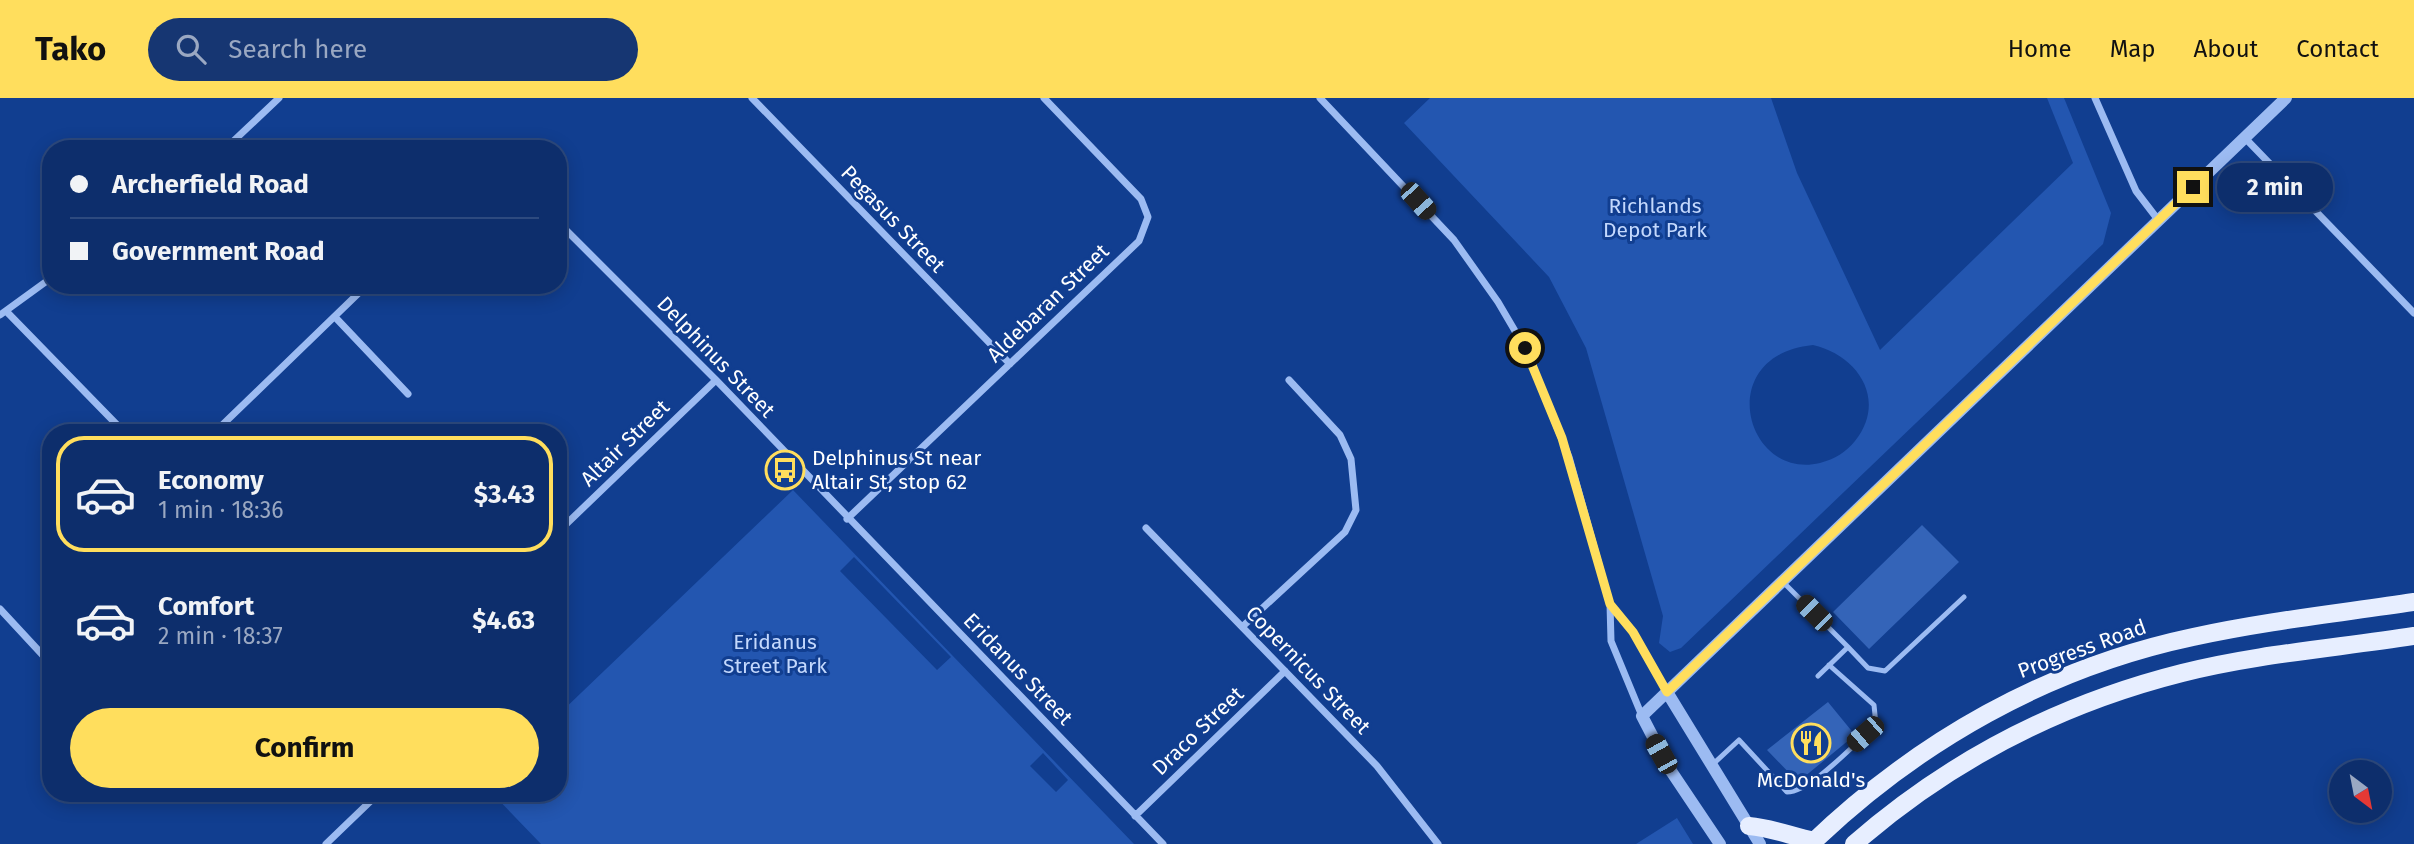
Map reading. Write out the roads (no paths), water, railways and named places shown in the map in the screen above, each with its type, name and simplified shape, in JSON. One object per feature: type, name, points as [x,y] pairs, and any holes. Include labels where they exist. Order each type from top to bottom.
[{"type":"main road","name":"Progress Road","points":[[1812,842],[1882,780],[1931,745],[2003,705],[2052,682],[2105,662],[2195,636],[2414,602]]},
{"type":"main road","points":[[1854,844],[1916,795],[1965,762],[2023,730],[2085,703],[2185,672],[2414,636]]},
{"type":"main road","points":[[1749,826],[1773,828],[1812,842]]},
{"type":"street","points":[[235,140],[279,98]]},
{"type":"street","name":"Pegasus Street","points":[[751,98],[1010,364]]},
{"type":"street","name":"Aldebaran Street","points":[[847,519],[1139,241],[1148,217],[1140,199],[1044,98]]},
{"type":"street","points":[[1320,98],[1454,240],[1498,302],[1525,348],[1560,431],[1610,604],[1611,641],[1642,716],[1668,768],[1720,844]]},
{"type":"street","points":[[2095,98],[2136,191],[2159,221]]},
{"type":"street","points":[[1642,716],[2286,98]]},
{"type":"street","points":[[2245,138],[2414,313]]},
{"type":"street","name":"Delphinus Street","points":[[567,231],[716,380],[847,519]]},
{"type":"street","points":[[42,285],[3,313],[116,424]]},
{"type":"street","points":[[223,424],[358,294]]},
{"type":"street","points":[[335,317],[408,394]]},
{"type":"street","name":"Altair Street","points":[[567,522],[716,380]]},
{"type":"street","points":[[1242,627],[1345,532],[1356,510],[1351,459],[1340,435],[1289,380]]},
{"type":"street","name":"Eridanus Street","points":[[847,519],[1163,844]]},
{"type":"street","name":"Copernicus Street","points":[[1146,528],[1377,766],[1438,844]]},
{"type":"street","points":[[1610,604],[1633,632],[1760,844]]},
{"type":"street","points":[[0,609],[42,654]]},
{"type":"street","name":"Draco Street","points":[[1135,816],[1285,671]]},
{"type":"street","points":[[326,844],[370,802]]},
{"type":"lane","points":[[1782,581],[1868,668],[1885,671],[1965,597]]},
{"type":"lane","points":[[1818,676],[1848,648]]},
{"type":"lane","points":[[1711,766],[1739,740],[1787,792],[1796,792],[1813,780],[1876,725],[1874,705],[1829,665]]},
{"type":"place","name":"Delphinus St near Altair St, stop 62","points":[[785,470]]},
{"type":"place","name":"McDonald's","points":[[1811,743]]},
{"type":"park label","name":"Richlands Depot Park","points":[[1655,218]]},
{"type":"park label","name":"Eridanus Street Park","points":[[775,654]]}]
